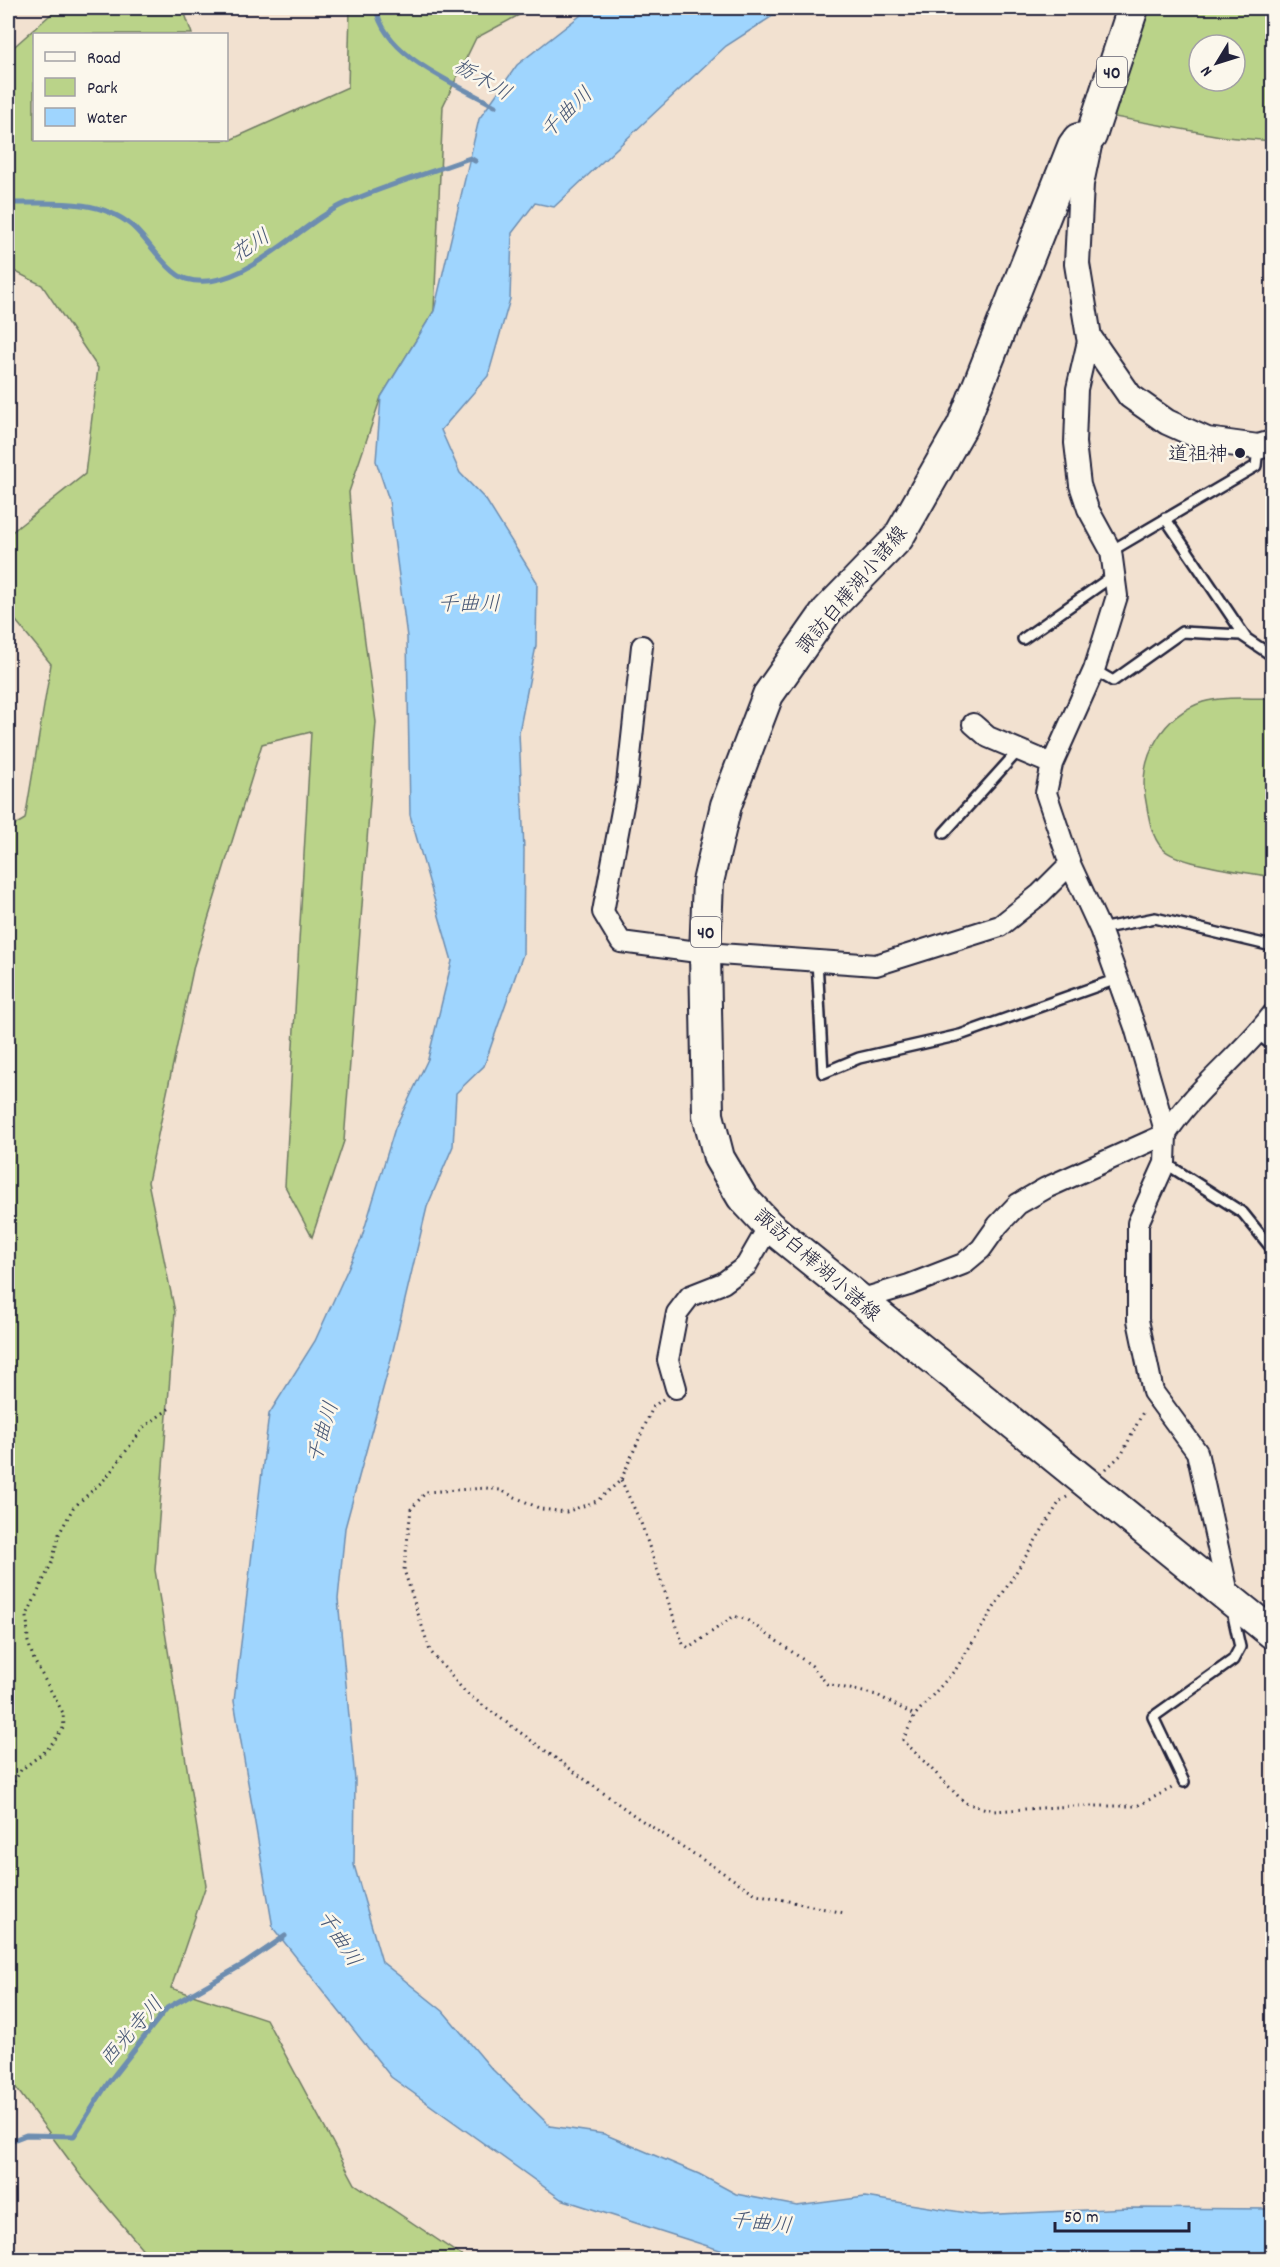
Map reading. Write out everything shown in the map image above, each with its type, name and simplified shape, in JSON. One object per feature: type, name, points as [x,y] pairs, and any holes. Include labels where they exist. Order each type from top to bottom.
[{"type":"main road","name":"40","points":[[1091,136],[1133,8]]},
{"type":"main road","name":"諏訪白樺湖小諸線","points":[[1091,136],[1078,139],[1073,146],[962,426],[898,538],[827,611],[768,695],[726,805],[708,882],[705,953],[708,1115],[719,1158],[742,1197],[769,1226],[1272,1633]]},
{"type":"street","points":[[1091,136],[1081,184],[1077,264],[1089,337],[1077,389],[1075,443],[1080,485],[1088,509],[1111,551],[1117,596],[1094,669],[1052,764],[1046,794],[1070,864],[1100,929],[1135,1027],[1166,1134],[1165,1163],[1138,1223],[1138,1320],[1153,1392],[1197,1452],[1229,1599]]},
{"type":"street","points":[[1089,337],[1130,396],[1167,422],[1207,440],[1265,445]]},
{"type":"street","points":[[642,646],[627,784],[603,912],[621,942],[705,953],[876,965],[1000,926],[1040,894],[1070,864]]},
{"type":"street","points":[[973,724],[988,737],[1052,764]]},
{"type":"street","points":[[859,1300],[909,1285],[963,1264],[981,1249],[998,1225],[1018,1204],[1046,1188],[1166,1134],[1176,1117],[1265,1040],[1272,1015]]},
{"type":"street","points":[[676,1388],[668,1360],[677,1313],[690,1296],[723,1283],[746,1266],[769,1226]]},
{"type":"lane","points":[[1111,551],[1256,466],[1265,445]]},
{"type":"lane","points":[[1165,518],[1246,638]]},
{"type":"lane","points":[[1023,639],[1114,575]]},
{"type":"lane","points":[[1094,669],[1113,681],[1182,632],[1241,635],[1268,653],[1272,651]]},
{"type":"lane","points":[[944,833],[1019,750]]},
{"type":"lane","points":[[1100,929],[1155,918],[1272,946]]},
{"type":"lane","points":[[817,960],[824,1073],[859,1058],[960,1035],[1117,979]]},
{"type":"lane","points":[[1165,1163],[1244,1213],[1272,1249]]},
{"type":"lane","points":[[1184,1782],[1153,1717],[1233,1660],[1240,1647],[1229,1599]]},
{"type":"path","points":[[201,8],[203,10],[228,8]]},
{"type":"path","points":[[676,1388],[653,1407],[621,1480],[597,1501],[566,1512],[541,1509],[500,1490],[486,1488],[426,1492],[411,1509],[404,1570],[430,1650],[466,1693],[635,1816],[756,1894],[844,1914]]},
{"type":"path","points":[[1153,1392],[1122,1454],[1089,1484],[1060,1501],[956,1670],[915,1715],[903,1740],[964,1803],[994,1811],[1072,1806],[1137,1806],[1184,1782]]},
{"type":"path","points":[[8,1792],[21,1770],[47,1749],[64,1727],[63,1713],[34,1660],[27,1633],[27,1615],[52,1562],[59,1534],[73,1509],[106,1478],[144,1427],[170,1408]]},
{"type":"path","points":[[621,1480],[641,1523],[683,1644],[689,1648],[734,1616],[747,1620],[813,1666],[827,1684],[877,1695],[915,1715]]},
{"type":"green space","points":[[58,8],[183,8],[192,33],[33,33],[33,141],[228,141],[228,135],[230,140],[348,87],[350,8],[532,8],[476,38],[443,106],[434,311],[381,397],[349,492],[355,568],[376,722],[344,1141],[312,1237],[285,1186],[311,732],[262,744],[194,965],[148,1182],[175,1312],[155,1570],[206,1885],[171,1988],[266,2019],[355,2184],[466,2259],[151,2259],[81,2176],[8,2077],[8,829],[25,819],[51,664],[8,611],[8,535],[85,474],[98,368],[42,285],[8,268],[8,52]]},
{"type":"green space","points":[[1145,8],[1272,8],[1272,141],[1226,137],[1109,116]]},
{"type":"green space","points":[[1229,698],[1272,698],[1272,877],[1197,863],[1170,854],[1162,848],[1155,837],[1145,796],[1146,766],[1157,739],[1177,717],[1203,702]]},
{"type":"water","name":"千曲川","points":[[590,8],[785,8],[726,46],[554,207],[535,203],[512,233],[510,299],[488,376],[441,430],[460,473],[486,500],[537,582],[536,646],[519,732],[524,850],[523,954],[484,1066],[456,1093],[453,1146],[427,1207],[390,1363],[345,1528],[338,1599],[355,1780],[354,1865],[382,1962],[443,2011],[491,2068],[550,2126],[604,2134],[699,2174],[736,2194],[797,2206],[865,2197],[980,2215],[1128,2208],[1272,2209],[1272,2259],[748,2259],[561,2199],[391,2077],[273,1928],[234,1701],[269,1414],[315,1341],[361,1240],[395,1128],[428,1059],[452,961],[410,815],[407,637],[389,500],[376,461],[381,397],[434,311],[479,119],[517,65]]},
{"type":"waterway","name":"栃木川","points":[[376,8],[382,25],[393,41],[407,54],[442,78],[495,106]]},
{"type":"waterway","name":"花川","points":[[8,203],[71,204],[103,210],[131,225],[179,276],[207,281],[227,277],[248,268],[308,226],[346,203],[470,158],[475,161]]},
{"type":"waterway","name":"西光寺川","points":[[8,2142],[26,2135],[74,2136],[108,2083],[167,2008],[244,1964],[285,1936]]},
{"type":"place","name":"道祖神","points":[[1240,453]]}]
